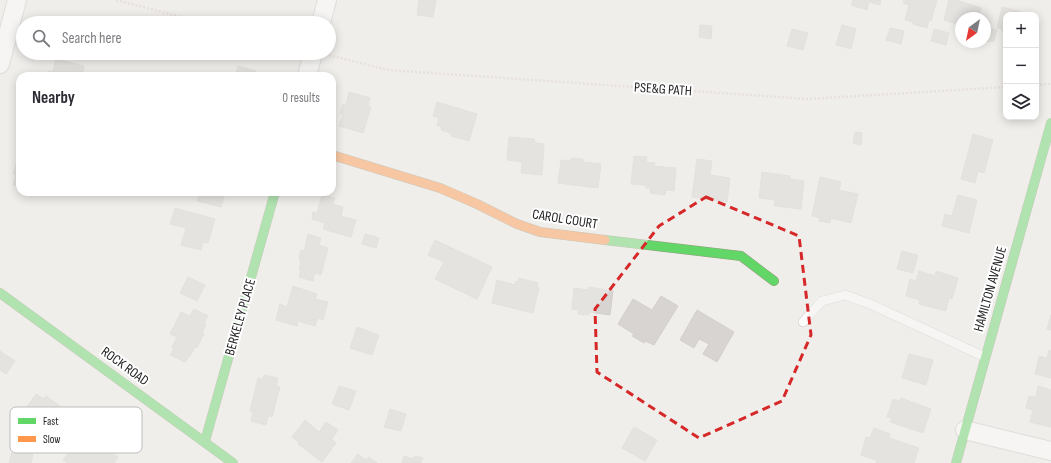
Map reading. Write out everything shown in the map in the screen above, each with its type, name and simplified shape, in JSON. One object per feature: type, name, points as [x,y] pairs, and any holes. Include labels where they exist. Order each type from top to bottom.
[{"type":"street","points":[[0,64],[17,0]]},
{"type":"street","points":[[323,16],[327,0]]},
{"type":"street","points":[[310,72],[317,60]]},
{"type":"street","name":"HAMILTON AVENUE","points":[[956,463],[1051,123]]},
{"type":"street","name":"CAROL COURT","points":[[336,156],[440,188],[477,204],[516,224],[540,232],[741,256],[774,280]]},
{"type":"street","name":"BERKELEY PLACE","points":[[205,441],[275,196]]},
{"type":"street","name":"ROCK ROAD","points":[[0,293],[232,462]]},
{"type":"street","points":[[965,430],[1051,451]]},
{"type":"lane","points":[[803,322],[822,301],[845,295],[870,304],[985,357]]},
{"type":"path","points":[[116,0],[178,16]]},
{"type":"path","name":"PSE&G PATH","points":[[336,58],[388,70],[808,100],[1003,87]]},
{"type":"path","points":[[1039,85],[1051,84]]},
{"type":"highlighted area","points":[[706,197],[799,236],[811,335],[782,401],[699,438],[597,372],[595,309],[659,226]]},
{"type":"building","points":[[419,0],[436,0],[433,17],[417,15]]},
{"type":"building","points":[[853,0],[881,0],[880,5],[869,2],[867,10],[851,5]]},
{"type":"building","points":[[904,0],[937,0],[931,21],[929,20],[927,28],[905,20],[909,5],[903,3]]},
{"type":"building","points":[[949,0],[957,0],[981,8],[980,12],[955,12],[955,23],[944,20]]},
{"type":"building","points":[[1002,7],[1021,12],[1003,12],[1003,32],[1002,29],[997,28]]},
{"type":"building","points":[[700,25],[712,26],[711,39],[699,37]]},
{"type":"building","points":[[842,25],[856,29],[851,49],[836,45]]},
{"type":"building","points":[[890,28],[904,31],[901,44],[886,40]]},
{"type":"building","points":[[991,28],[997,30],[994,41],[991,41]]},
{"type":"building","points":[[792,29],[808,33],[803,50],[787,46]]},
{"type":"building","points":[[934,29],[949,33],[946,45],[931,41]]},
{"type":"building","points":[[56,60],[84,66],[83,72],[53,72]]},
{"type":"building","points":[[238,66],[256,71],[256,72],[236,72]]},
{"type":"building","points":[[349,92],[370,98],[368,106],[371,107],[363,133],[339,126],[343,115],[340,114],[343,104],[346,104]]},
{"type":"building","points":[[437,102],[477,114],[469,141],[451,136],[451,133],[441,130],[442,127],[437,125],[439,118],[433,116]]},
{"type":"building","points":[[855,132],[862,133],[861,145],[853,143]]},
{"type":"building","points":[[973,134],[993,140],[984,173],[978,171],[975,183],[961,179]]},
{"type":"building","points":[[509,137],[534,139],[535,143],[544,144],[542,175],[521,173],[522,162],[507,160]]},
{"type":"building","points":[[634,156],[647,157],[646,162],[655,163],[654,166],[676,168],[674,191],[666,190],[665,195],[650,193],[651,188],[646,188],[646,185],[631,184]]},
{"type":"building","points":[[571,158],[583,159],[583,162],[601,164],[598,188],[558,183],[561,160],[571,161]]},
{"type":"building","points":[[697,159],[712,161],[710,175],[730,178],[727,202],[692,197]]},
{"type":"building","points":[[16,165],[16,175],[13,174]]},
{"type":"building","points":[[762,172],[790,176],[790,179],[804,181],[801,209],[774,206],[775,200],[759,198]]},
{"type":"building","points":[[16,175],[16,186],[13,185]]},
{"type":"building","points":[[820,177],[841,182],[839,190],[858,194],[851,223],[831,218],[830,223],[819,221],[820,218],[812,216]]},
{"type":"building","points":[[958,195],[977,200],[969,233],[942,226],[945,214],[952,216]]},
{"type":"building","points":[[199,196],[224,196],[221,207],[197,201]]},
{"type":"building","points":[[322,196],[335,198],[333,204],[343,207],[341,216],[356,220],[351,237],[323,229],[325,223],[312,219],[313,212],[317,213]]},
{"type":"building","points":[[175,208],[215,219],[208,243],[203,242],[201,250],[181,245],[186,228],[170,224]]},
{"type":"building","points":[[308,234],[321,238],[319,245],[328,248],[321,275],[315,273],[313,281],[299,277],[301,270],[299,269],[301,261],[299,260],[301,250],[304,251]]},
{"type":"building","points":[[365,234],[379,238],[376,248],[362,244]]},
{"type":"building","points":[[435,240],[492,267],[477,299],[435,279],[444,262],[428,255]]},
{"type":"building","points":[[902,251],[918,255],[913,273],[897,269]]},
{"type":"building","points":[[919,271],[935,276],[936,271],[958,278],[952,299],[949,298],[946,311],[919,304],[920,300],[906,296],[910,279],[916,281]]},
{"type":"building","points":[[188,277],[205,285],[197,301],[180,293]]},
{"type":"building","points":[[519,278],[538,283],[537,287],[539,288],[533,313],[492,303],[497,280],[515,285]]},
{"type":"building","points":[[293,286],[317,294],[315,299],[328,302],[323,320],[318,318],[315,326],[298,321],[297,326],[276,320],[280,304],[287,307]]},
{"type":"building","points":[[589,287],[613,291],[610,315],[589,312],[589,315],[578,314],[578,310],[572,309],[574,288],[588,290]]},
{"type":"building","points":[[661,296],[678,306],[654,345],[645,341],[644,343],[632,336],[634,334],[618,324],[633,299],[652,310]]},
{"type":"building","points":[[194,309],[208,316],[204,323],[206,324],[202,333],[204,334],[197,348],[195,347],[185,362],[170,355],[177,337],[170,334],[181,312],[190,316]]},
{"type":"building","points":[[697,310],[734,332],[717,362],[703,354],[709,344],[699,339],[694,348],[680,340]]},
{"type":"building","points":[[1051,315],[1051,330],[1047,329]]},
{"type":"building","points":[[357,327],[379,335],[372,355],[350,348]]},
{"type":"building","points":[[1049,350],[1051,351],[1051,378],[1035,374],[1039,356],[1047,358]]},
{"type":"building","points":[[0,351],[15,361],[6,374],[0,370]]},
{"type":"building","points":[[909,354],[933,360],[926,385],[902,378]]},
{"type":"building","points":[[264,375],[278,378],[276,386],[280,387],[272,417],[268,416],[266,425],[251,421],[253,412],[250,411],[258,378],[263,379]]},
{"type":"building","points":[[339,386],[356,391],[349,410],[332,404]]},
{"type":"building","points":[[1038,386],[1051,390],[1051,427],[1030,422],[1033,410],[1026,408],[1029,396],[1036,397]]},
{"type":"building","points":[[36,394],[44,399],[46,396],[61,407],[27,407]]},
{"type":"building","points":[[901,398],[931,409],[923,433],[890,422],[892,418],[887,417],[893,399],[900,401]]},
{"type":"building","points":[[390,409],[406,414],[401,431],[384,427]]},
{"type":"building","points":[[305,420],[319,432],[326,422],[338,430],[332,439],[336,443],[322,462],[298,444],[300,443],[292,437]]},
{"type":"building","points":[[634,427],[657,440],[645,461],[622,448]]},
{"type":"building","points":[[874,428],[890,434],[889,438],[919,448],[914,463],[876,463],[876,460],[861,455],[866,437],[870,438]]},
{"type":"building","points":[[12,453],[33,454],[31,463],[9,463]]},
{"type":"building","points":[[68,453],[113,453],[118,457],[114,463],[68,463],[63,460]]},
{"type":"building","points":[[358,454],[366,460],[369,457],[377,463],[351,463]]},
{"type":"building","points":[[404,456],[413,459],[414,456],[423,458],[421,463],[402,463]]},
{"type":"traffic: fast","points":[[956,463],[1051,123]]},
{"type":"traffic: fast","points":[[205,441],[274,196]]},
{"type":"traffic: fast","points":[[605,240],[741,256],[774,281]]},
{"type":"traffic: fast","points":[[0,293],[233,463]]},
{"type":"traffic: slow","points":[[336,156],[440,188],[517,224],[540,232],[605,240]]}]
